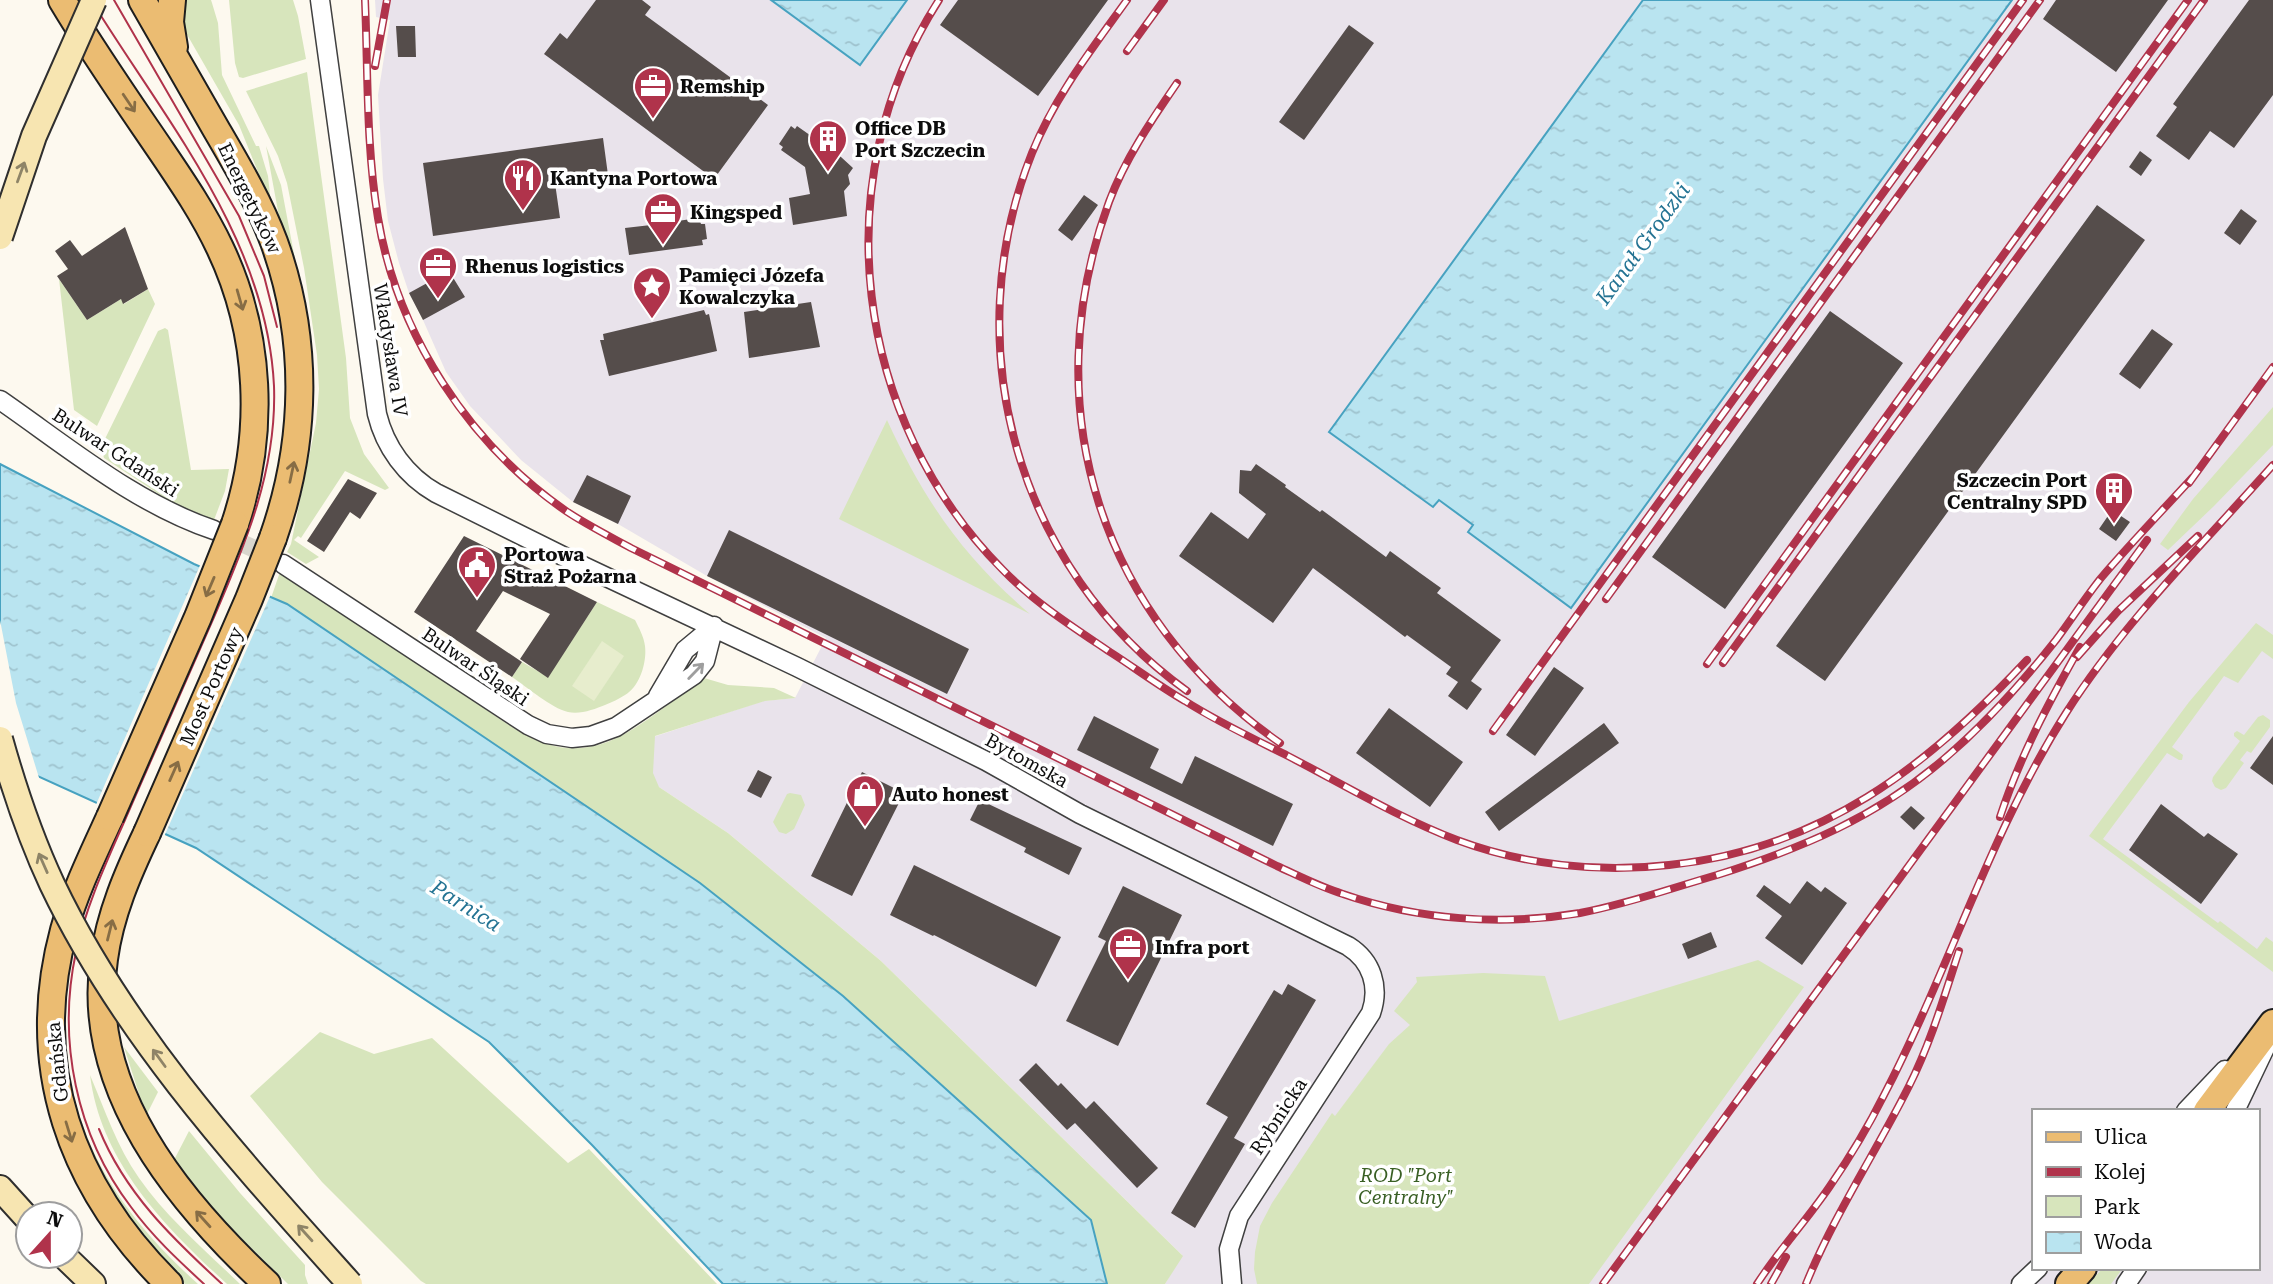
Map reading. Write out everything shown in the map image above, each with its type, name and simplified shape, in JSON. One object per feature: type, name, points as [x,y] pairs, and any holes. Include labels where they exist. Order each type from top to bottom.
[{"type":"main road","points":[[62,0],[199,209],[221,249],[237,291],[252,353],[255,408],[248,476],[225,527]]},
{"type":"main road","points":[[0,237],[34,136],[94,0]]},
{"type":"main road","name":"Energetyków","points":[[142,0],[241,173],[261,214],[278,255],[294,318],[300,381],[298,432],[286,496],[272,538]]},
{"type":"main road","points":[[172,0],[170,31],[177,58],[187,78]]},
{"type":"main road","name":"Most Portowy","points":[[110,817],[198,617],[225,527]]},
{"type":"main road","name":"Most Portowy","points":[[258,1279],[201,1217],[162,1167],[133,1116],[109,1050],[102,995],[106,945],[121,894],[249,599],[272,538]]},
{"type":"main road","points":[[0,739],[19,804],[44,867],[86,949],[114,993],[162,1063],[216,1130],[350,1284]]},
{"type":"main road","name":"Gdańska","points":[[110,817],[78,890],[60,946],[52,1006],[54,1066],[70,1138],[86,1175],[122,1231],[169,1284]]},
{"type":"main road","points":[[2208,1109],[2273,1021]]},
{"type":"main road","points":[[0,1188],[14,1204]]},
{"type":"main road","points":[[78,1270],[93,1284]]},
{"type":"main road","points":[[2069,1284],[2081,1270]]},
{"type":"street","name":"Władysława IV","points":[[320,0],[376,406],[380,425],[389,445],[406,469],[430,489],[649,596]]},
{"type":"street","name":"Bulwar Gdański","points":[[0,400],[142,498],[187,521],[225,527]]},
{"type":"street","name":"Bulwar Śląski","points":[[283,564],[516,718],[547,734],[575,738],[605,732],[624,722],[700,668],[710,646],[714,626]]},
{"type":"street","name":"Bytomska","points":[[649,596],[976,756],[1080,814],[1348,946],[1362,958],[1372,976]]},
{"type":"street","name":"Rybnicka","points":[[1232,1284],[1229,1254],[1236,1222],[1369,1018],[1375,996],[1372,976]]},
{"type":"street","points":[[2188,1109],[2273,1021]]},
{"type":"street","points":[[2236,1109],[2273,1031]]},
{"type":"street","points":[[2021,1284],[2036,1270]]},
{"type":"shaded area","points":[[375,0],[771,0],[860,65],[907,0],[1643,0],[1329,432],[1434,507],[1438,500],[1473,525],[1468,532],[1571,608],[2012,0],[2273,0],[2273,1284],[1165,1284],[1182,1255],[881,961],[728,833],[653,783],[650,738],[763,701],[795,698],[826,638],[573,502],[521,460],[470,406],[446,372],[409,293],[388,221],[378,95],[390,20],[376,17]]},
{"type":"green space","points":[[185,0],[211,0],[218,23],[222,75],[256,146],[259,146],[268,176],[271,204],[239,125],[185,31],[181,18]]},
{"type":"green space","points":[[229,0],[293,0],[306,59],[239,77],[235,63]]},
{"type":"green space","points":[[307,72],[346,358],[350,418],[364,454],[389,488],[385,490],[345,471],[301,538],[298,536],[294,540],[319,557],[306,564],[287,552],[291,544],[316,423],[319,389],[317,355],[304,268],[287,183],[278,156],[246,91]]},
{"type":"green space","points":[[266,146],[281,185],[304,307],[280,222]]},
{"type":"green space","points":[[59,279],[87,320],[121,299],[124,304],[148,289],[155,304],[97,426],[74,410]]},
{"type":"green space","points":[[165,328],[168,330],[191,470],[229,469],[225,491],[214,520],[171,502],[104,458],[101,447],[158,331]]},
{"type":"green space","points":[[2273,407],[2273,445],[2168,550],[2160,544],[2193,499]]},
{"type":"green space","points":[[887,420],[915,476],[947,525],[984,570],[1030,614],[839,519]]},
{"type":"green space","points":[[280,572],[515,729],[544,743],[569,748],[593,746],[616,738],[638,726],[704,678],[728,685],[774,688],[796,698],[765,701],[655,736],[653,773],[659,787],[728,833],[881,961],[1183,1256],[1165,1284],[1107,1284],[1091,1220],[843,996],[700,883],[287,604],[271,598]]},
{"type":"green space","points":[[597,602],[635,620],[644,643],[644,666],[635,686],[608,704],[577,713],[561,710],[512,677],[522,662],[548,677]]},
{"type":"green space","points":[[2256,623],[2273,635],[2273,659],[2262,651],[2238,683],[2224,676],[2172,747],[2183,755],[2182,760],[2167,753],[2103,839],[2257,949],[2266,937],[2273,942],[2273,972],[2089,836],[2189,702]]},
{"type":"green space","points":[[602,641],[624,656],[594,701],[572,686]]},
{"type":"green space","points":[[2263,715],[2270,720],[2270,727],[2251,753],[2247,751],[2240,760],[2244,763],[2226,788],[2221,790],[2215,787],[2213,777],[2240,741],[2234,733],[2237,731],[2244,735],[2258,717]]},
{"type":"green space","points":[[790,793],[801,795],[805,805],[794,829],[786,834],[779,832],[773,822]]},
{"type":"green space","name":"ROD \"Port Centralny\"","points":[[1758,960],[1804,987],[1589,1284],[1257,1284],[1254,1269],[1260,1226],[1272,1203],[1332,1113],[1335,1116],[1389,1044],[1410,1025],[1394,1011],[1417,982],[1416,977],[1483,973],[1545,976],[1559,1021]]},
{"type":"green space","points":[[320,1032],[374,1054],[432,1038],[568,1163],[589,1149],[717,1284],[426,1284],[421,1281],[322,1182],[250,1096]]},
{"type":"green space","points":[[124,1047],[158,1092],[146,1116]]},
{"type":"green space","points":[[65,1058],[81,1120],[101,1167],[144,1229],[198,1284],[185,1284],[133,1229],[85,1147]]},
{"type":"green space","points":[[90,1075],[118,1141],[139,1178],[174,1220],[240,1284],[227,1284],[181,1240],[140,1192],[107,1137]]},
{"type":"green space","points":[[189,1131],[305,1265],[308,1284],[288,1284],[205,1203],[173,1162]]},
{"type":"green space","points":[[2101,1270],[2122,1270],[2111,1284],[2088,1284]]},
{"type":"water","points":[[771,0],[907,0],[860,65]]},
{"type":"water","name":"Kanał Grodzki","points":[[1643,0],[2012,0],[1571,608],[1468,532],[1473,525],[1439,500],[1433,507],[1329,432]]},
{"type":"water","name":"Parnica","points":[[0,464],[194,564],[287,604],[700,883],[843,996],[1091,1220],[1107,1284],[723,1284],[592,1145],[489,1042],[196,848],[0,759]]},
{"type":"pier","points":[[201,563],[271,594],[163,839],[95,807]]},
{"type":"pier","points":[[0,620],[16,703],[40,781],[0,763]]},
{"type":"building","points":[[596,0],[642,0],[651,7],[645,15],[768,105],[714,179],[544,54],[560,33],[567,39]]},
{"type":"building","points":[[958,0],[1108,0],[1038,96],[940,25]]},
{"type":"building","points":[[2056,0],[2168,0],[2116,72],[2043,19]]},
{"type":"building","points":[[2249,0],[2273,0],[2273,95],[2234,148],[2210,131],[2189,160],[2156,136],[2177,107],[2173,104]]},
{"type":"building","points":[[1349,25],[1374,43],[1304,140],[1279,122]]},
{"type":"building","points":[[396,26],[415,26],[416,57],[398,57]]},
{"type":"building","name":"Office DB Port Szczecin","points":[[791,126],[795,129],[797,126],[853,168],[848,175],[850,184],[844,191],[847,216],[793,225],[789,198],[810,194],[805,167],[781,150],[783,147],[779,144]]},
{"type":"building","points":[[603,138],[608,175],[555,183],[560,218],[433,236],[423,163]]},
{"type":"building","points":[[2140,151],[2152,160],[2141,176],[2129,167]]},
{"type":"building","points":[[1084,195],[1098,205],[1072,241],[1058,230]]},
{"type":"building","points":[[2097,205],[2145,240],[1825,681],[1776,646]]},
{"type":"building","points":[[2241,209],[2257,221],[2240,245],[2224,233]]},
{"type":"building","points":[[662,217],[670,222],[699,218],[701,224],[705,224],[707,239],[702,240],[703,245],[629,255],[625,228],[651,225]]},
{"type":"building","points":[[125,227],[148,289],[123,304],[121,299],[87,320],[57,276],[68,269],[55,251],[70,240],[82,256]]},
{"type":"building","points":[[449,271],[465,297],[423,320],[409,293]]},
{"type":"building","points":[[811,302],[820,347],[749,358],[744,312]]},
{"type":"building","points":[[704,310],[706,315],[709,314],[717,351],[609,376],[600,340],[604,340],[603,334]]},
{"type":"building","points":[[1830,311],[1903,363],[1725,609],[1652,557]]},
{"type":"building","points":[[2152,329],[2173,344],[2140,389],[2119,374]]},
{"type":"building","points":[[1256,464],[1386,557],[1390,551],[1441,588],[1437,593],[1501,640],[1471,681],[1482,689],[1467,710],[1448,696],[1458,682],[1446,674],[1451,667],[1407,635],[1405,637],[1313,568],[1273,623],[1179,556],[1211,512],[1248,539],[1266,514],[1239,493],[1240,470],[1251,471]]},
{"type":"building","points":[[587,475],[631,496],[618,524],[573,502]]},
{"type":"building","points":[[348,479],[377,493],[360,519],[350,512],[324,552],[307,541]]},
{"type":"building","name":"Szczecin Port Centralny SPD","points":[[2112,510],[2130,522],[2116,541],[2099,529]]},
{"type":"building","points":[[729,530],[969,649],[947,694],[707,576]]},
{"type":"building","points":[[464,536],[597,602],[548,678],[520,659],[550,614],[503,591],[476,631],[522,662],[512,677],[414,612]]},
{"type":"building","points":[[1554,667],[1584,688],[1535,756],[1506,735]]},
{"type":"building","points":[[1389,708],[1463,762],[1430,807],[1356,753]]},
{"type":"building","points":[[1094,716],[1159,749],[1150,768],[1182,784],[1195,756],[1293,804],[1273,846],[1077,750]]},
{"type":"building","points":[[1604,723],[1619,743],[1499,831],[1485,812]]},
{"type":"building","points":[[2273,736],[2273,785],[2250,768]]},
{"type":"building","points":[[758,770],[772,777],[761,798],[747,791]]},
{"type":"building","points":[[862,772],[904,793],[852,896],[811,876]]},
{"type":"building","points":[[980,800],[1082,848],[1069,875],[1024,852],[1026,848],[970,820]]},
{"type":"building","points":[[2161,804],[2204,837],[2208,833],[2238,854],[2201,904],[2129,850]]},
{"type":"building","points":[[1911,806],[1925,818],[1914,830],[1900,817]]},
{"type":"building","points":[[914,865],[1061,937],[1036,987],[890,915]]},
{"type":"building","points":[[1807,881],[1821,892],[1825,887],[1847,903],[1802,965],[1765,938],[1782,916],[1756,896],[1764,885],[1790,904]]},
{"type":"building","points":[[1123,886],[1182,915],[1118,1046],[1066,1021],[1106,941],[1098,937]]},
{"type":"building","points":[[1711,932],[1717,947],[1688,959],[1682,944]]},
{"type":"building","points":[[1288,984],[1316,1000],[1234,1138],[1245,1144],[1195,1228],[1171,1213],[1228,1117],[1206,1104],[1274,990],[1282,995]]},
{"type":"building","points":[[1036,1063],[1058,1086],[1061,1083],[1086,1109],[1094,1101],[1158,1168],[1137,1188],[1075,1123],[1067,1130],[1019,1080]]},
{"type":"tunnel","points":[[220,533],[274,558]]},
{"type":"tram line","points":[[91,0],[180,136],[233,231],[253,281],[267,332],[274,386],[274,417],[265,476],[248,533],[100,878],[86,914],[71,985],[69,1019],[76,1086],[84,1118],[97,1149],[112,1179],[139,1218],[204,1284]]},
{"type":"tram line","points":[[114,0],[239,216],[264,276],[277,327]]},
{"type":"tram line","points":[[99,1129],[122,1174],[136,1194],[168,1232],[222,1284]]},
{"type":"railway","points":[[365,0],[369,136],[374,191],[388,261],[402,303],[420,344],[443,383],[498,453],[531,484],[566,511],[631,548],[1277,866],[1326,888],[1372,903],[1430,915],[1491,920],[1580,913],[1717,875],[1779,854],[1864,815],[1918,780],[1974,732],[2043,656],[2101,578],[2193,477]]},
{"type":"railway","points":[[375,66],[387,0]]},
{"type":"railway","points":[[939,0],[902,70],[879,144],[869,220],[872,296],[887,371],[914,443],[953,510],[1003,570],[1068,624],[1198,709],[1393,811],[1482,849],[1562,865],[1642,867],[1724,856],[1775,841],[1822,822],[1867,797],[1909,768],[1950,735],[2027,660]]},
{"type":"railway","points":[[1127,0],[1063,92],[1032,153],[1010,227],[1000,301],[1002,376],[1017,449],[1043,518],[1080,583],[1128,641],[1187,691]]},
{"type":"railway","points":[[1127,51],[1164,0]]},
{"type":"railway","points":[[1493,731],[2023,0]]},
{"type":"railway","points":[[1606,599],[2040,0]]},
{"type":"railway","points":[[1707,664],[2188,0]]},
{"type":"railway","points":[[1723,663],[2204,0]]},
{"type":"railway","points":[[1177,83],[1139,141],[1115,186],[1087,280],[1078,356],[1083,431],[1099,503],[1127,571],[1167,635],[1218,692],[1280,743]]},
{"type":"railway","points":[[2189,483],[2273,367]]},
{"type":"railway","points":[[1757,1284],[1830,1186],[1872,1119],[1907,1048],[1992,854],[2039,759],[2066,713],[2138,616],[2273,465]]},
{"type":"railway","points":[[2077,657],[2118,611],[2198,536]]},
{"type":"railway","points":[[1603,1284],[2147,540]]},
{"type":"railway","points":[[2000,817],[2036,730],[2080,647]]},
{"type":"railway","points":[[1806,1284],[1829,1233],[1917,1069],[1959,951]]},
{"type":"railway","points":[[1771,1284],[1786,1257]]},
{"type":"place","name":"Remship","points":[[653,120]]},
{"type":"place","name":"Office DB Port Szczecin","points":[[828,173]]},
{"type":"place","name":"Kantyna Portowa","points":[[523,212]]},
{"type":"place","name":"Kingsped","points":[[663,246]]},
{"type":"place","name":"Rhenus logistics","points":[[438,300]]},
{"type":"place","name":"Pamięci Józefa Kowalczyka","points":[[652,320]]},
{"type":"place","name":"Szczecin Port Centralny SPD","points":[[2114,525]]},
{"type":"place","name":"Portowa Straż Pożarna","points":[[477,599]]},
{"type":"place","name":"Auto honest","points":[[865,828]]},
{"type":"place","name":"Infra port","points":[[1128,981]]}]
